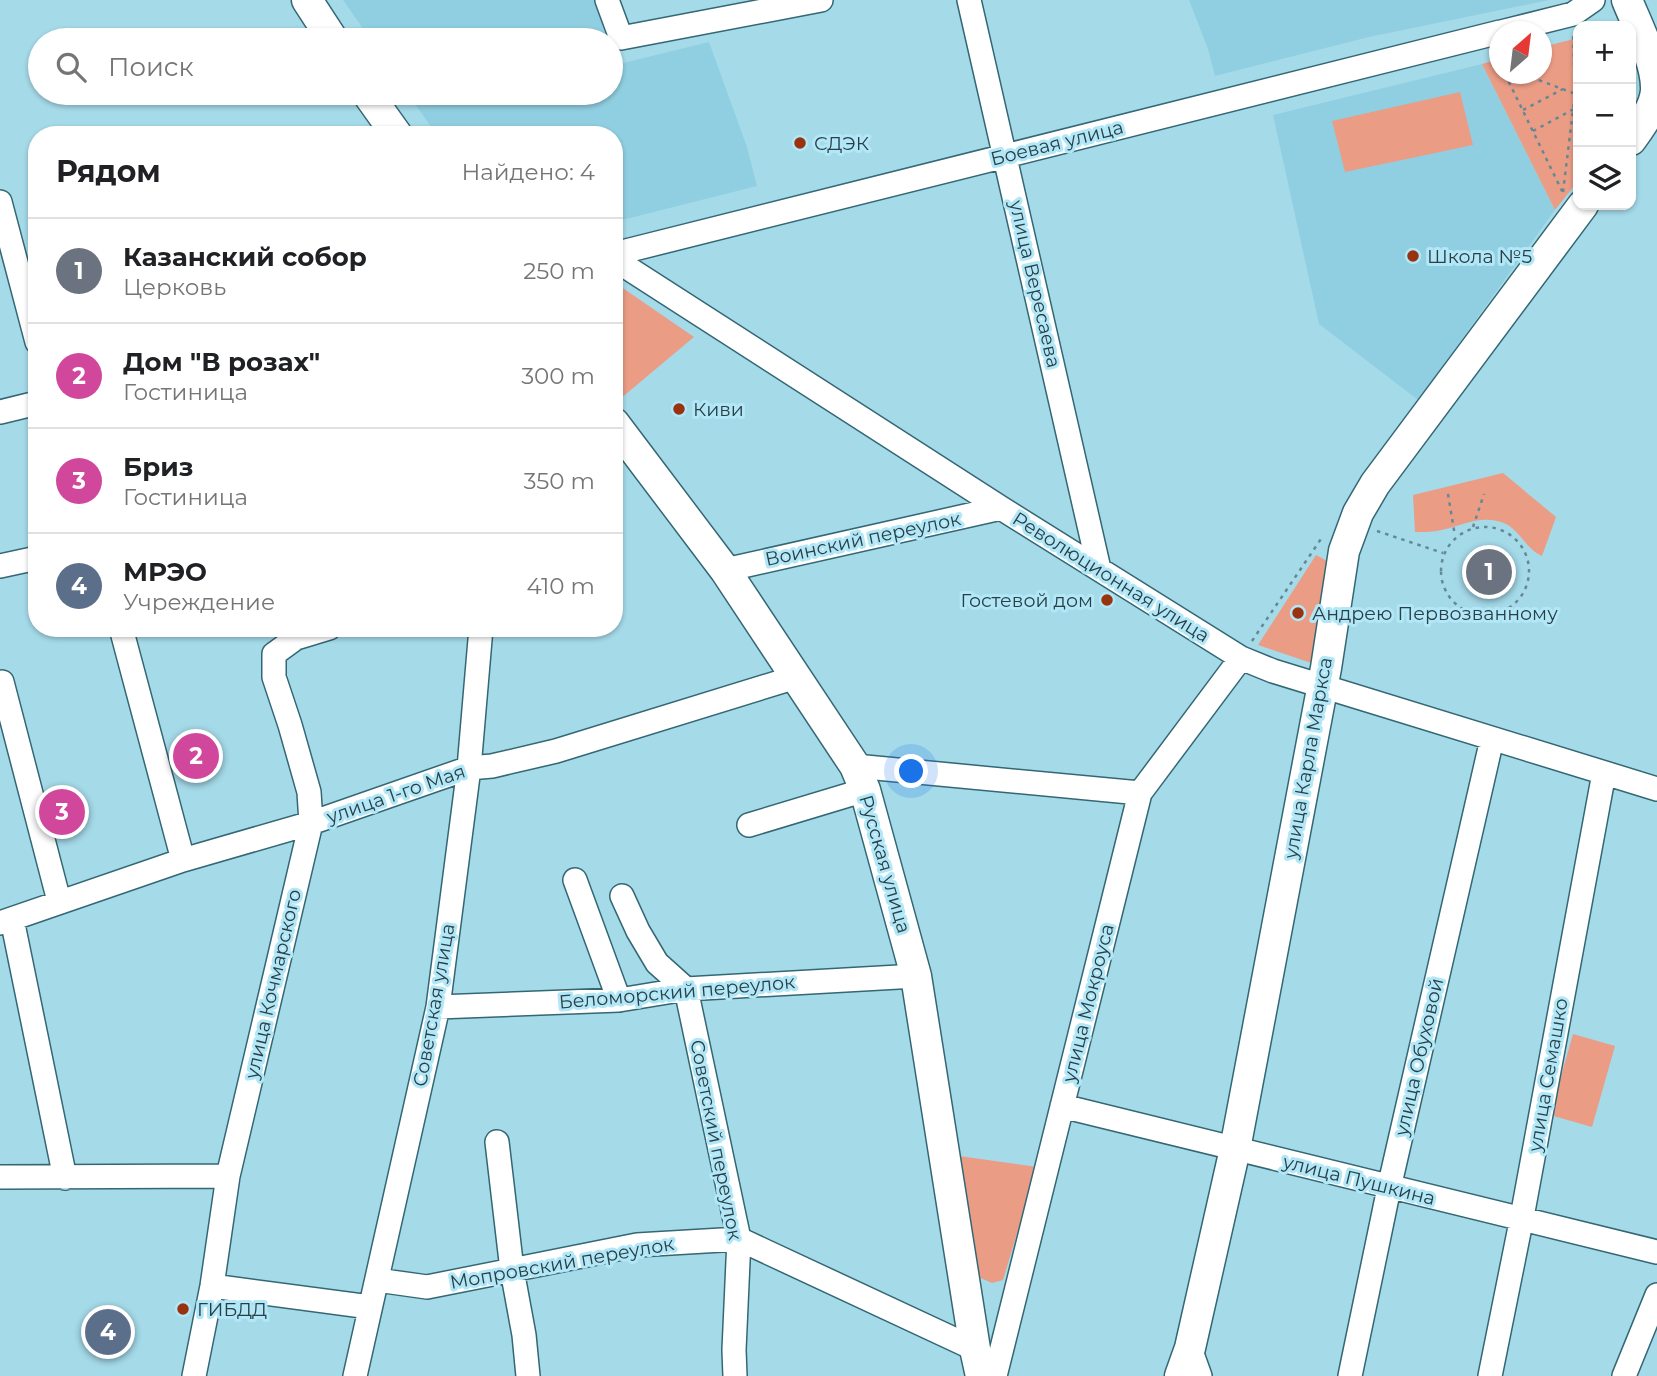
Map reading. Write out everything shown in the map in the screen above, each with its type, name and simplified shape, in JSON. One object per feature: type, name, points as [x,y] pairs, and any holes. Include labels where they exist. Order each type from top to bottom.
[{"type":"main road","points":[[307,0],[325,28]]},
{"type":"main road","points":[[1627,0],[1650,59],[1657,93],[1636,132]]},
{"type":"main road","points":[[376,105],[391,126]]},
{"type":"main road","name":"улица Карла Маркса","points":[[1180,1376],[1190,1348],[1235,1149],[1323,686],[1344,551],[1354,522],[1375,484],[1579,210]]},
{"type":"main road","name":"Русская улица","points":[[623,443],[725,569],[860,778],[916,976],[978,1363]]},
{"type":"street","points":[[607,0],[617,28]]},
{"type":"street","points":[[623,38],[821,0]]},
{"type":"street","name":"улица Вересаева","points":[[969,0],[1099,569]]},
{"type":"street","name":"Боевая улица","points":[[1552,21],[1573,14],[1593,0]]},
{"type":"street","name":"Боевая улица","points":[[623,252],[1006,156],[1489,41]]},
{"type":"street","points":[[0,202],[28,308]]},
{"type":"street","name":"Революционная улица","points":[[623,265],[1001,508],[1241,658],[1657,789]]},
{"type":"street","points":[[0,412],[28,405]]},
{"type":"street","name":"Воинский переулок","points":[[725,569],[1001,508]]},
{"type":"street","points":[[0,566],[28,560]]},
{"type":"street","points":[[123,637],[183,860]]},
{"type":"street","name":"улица Кочмарского","points":[[194,1376],[212,1286],[228,1175],[311,823],[309,792],[274,677],[274,654],[299,637]]},
{"type":"street","name":"Советская улица","points":[[355,1376],[438,1007],[469,768],[480,637]]},
{"type":"street","name":"улица Мокроуса","points":[[995,1376],[1140,793],[1241,658]]},
{"type":"street","name":"улица 1-го Мая","points":[[6,921],[183,860],[311,823],[469,768],[492,766],[556,751],[796,677]]},
{"type":"street","points":[[2,682],[59,901]]},
{"type":"street","name":"улица Обуховой","points":[[1350,1376],[1389,1188],[1492,738]]},
{"type":"street","name":"улица Семашко","points":[[1490,1376],[1604,773]]},
{"type":"street","points":[[749,825],[860,778],[1140,793]]},
{"type":"street","points":[[575,880],[619,1000]]},
{"type":"street","points":[[622,896],[657,963],[686,989]]},
{"type":"street","points":[[6,921],[65,1178]]},
{"type":"street","name":"Беломорский переулок","points":[[438,1007],[619,1000],[686,989],[916,976]]},
{"type":"street","name":"Советский переулок","points":[[686,989],[739,1238],[734,1350],[736,1376]]},
{"type":"street","name":"улица Пушкина","points":[[1062,1106],[1657,1252]]},
{"type":"street","points":[[497,1142],[528,1376]]},
{"type":"street","points":[[0,1177],[228,1175]]},
{"type":"street","name":"Мопровский переулок","points":[[377,1280],[427,1287],[637,1245],[739,1238],[978,1363]]},
{"type":"street","points":[[212,1286],[370,1307]]},
{"type":"street","points":[[1624,1376],[1657,1295]]},
{"type":"street","points":[[1190,1348],[1200,1376]]},
{"type":"path","points":[[1510,84],[1563,192],[1573,109]]},
{"type":"path","points":[[1550,84],[1573,93]]},
{"type":"path","points":[[1523,110],[1563,89]]},
{"type":"path","points":[[1533,131],[1573,109]]},
{"type":"path","points":[[1448,494],[1455,538]]},
{"type":"path","points":[[1473,528],[1484,494]]},
{"type":"path","points":[[1354,522],[1444,553]]},
{"type":"path","points":[[1492,526],[1505,531],[1517,540],[1526,552],[1530,566],[1523,594],[1513,606],[1500,612],[1486,615],[1471,613],[1448,596],[1442,582],[1440,568],[1444,553],[1455,538],[1473,528],[1492,526]]},
{"type":"shaded area","points":[[343,0],[595,0],[603,28],[363,28]]},
{"type":"shaded area","points":[[1189,0],[1549,0],[1369,37],[1215,76],[1208,49]]},
{"type":"shaded area","points":[[1573,39],[1573,187],[1555,210],[1492,84],[1552,84],[1552,44]]},
{"type":"shaded area","points":[[709,42],[747,147],[757,186],[623,220],[623,126],[431,126],[416,105],[623,105],[623,63]]},
{"type":"shaded area","points":[[1489,62],[1489,78],[1482,64]]},
{"type":"shaded area","name":"Школа №5","points":[[1482,64],[1489,84],[1492,84],[1555,210],[1418,400],[1319,324],[1273,115]]},
{"type":"shaded area","points":[[1460,92],[1473,145],[1345,172],[1332,121]]},
{"type":"shaded area","points":[[623,288],[694,337],[623,396]]},
{"type":"shaded area","points":[[1503,473],[1556,517],[1542,556],[1511,527],[1497,521],[1480,520],[1437,531],[1415,532],[1413,495]]},
{"type":"shaded area","points":[[1316,555],[1331,563],[1317,665],[1258,645]]},
{"type":"shaded area","points":[[1573,1034],[1615,1046],[1592,1127],[1550,1115]]},
{"type":"shaded area","points":[[959,1156],[1037,1167],[1003,1280],[992,1283],[976,1276]]},
{"type":"place","name":"СДЭК","points":[[800,143]]},
{"type":"place","name":"Школа №5","points":[[1413,256]]},
{"type":"place","name":"Киви","points":[[679,409]]},
{"type":"place","name":"Казанский собор","points":[[1489,572]]},
{"type":"place","name":"Гостевой дом","points":[[1107,600]]},
{"type":"place","name":"Андрею Первозванному","points":[[1298,613]]},
{"type":"place","name":"Дом \"В розах\"","points":[[196,756]]},
{"type":"place","name":"Бриз","points":[[62,812]]},
{"type":"place","name":"ГИБДД","points":[[183,1309]]},
{"type":"place","name":"МРЭО","points":[[108,1332]]}]
